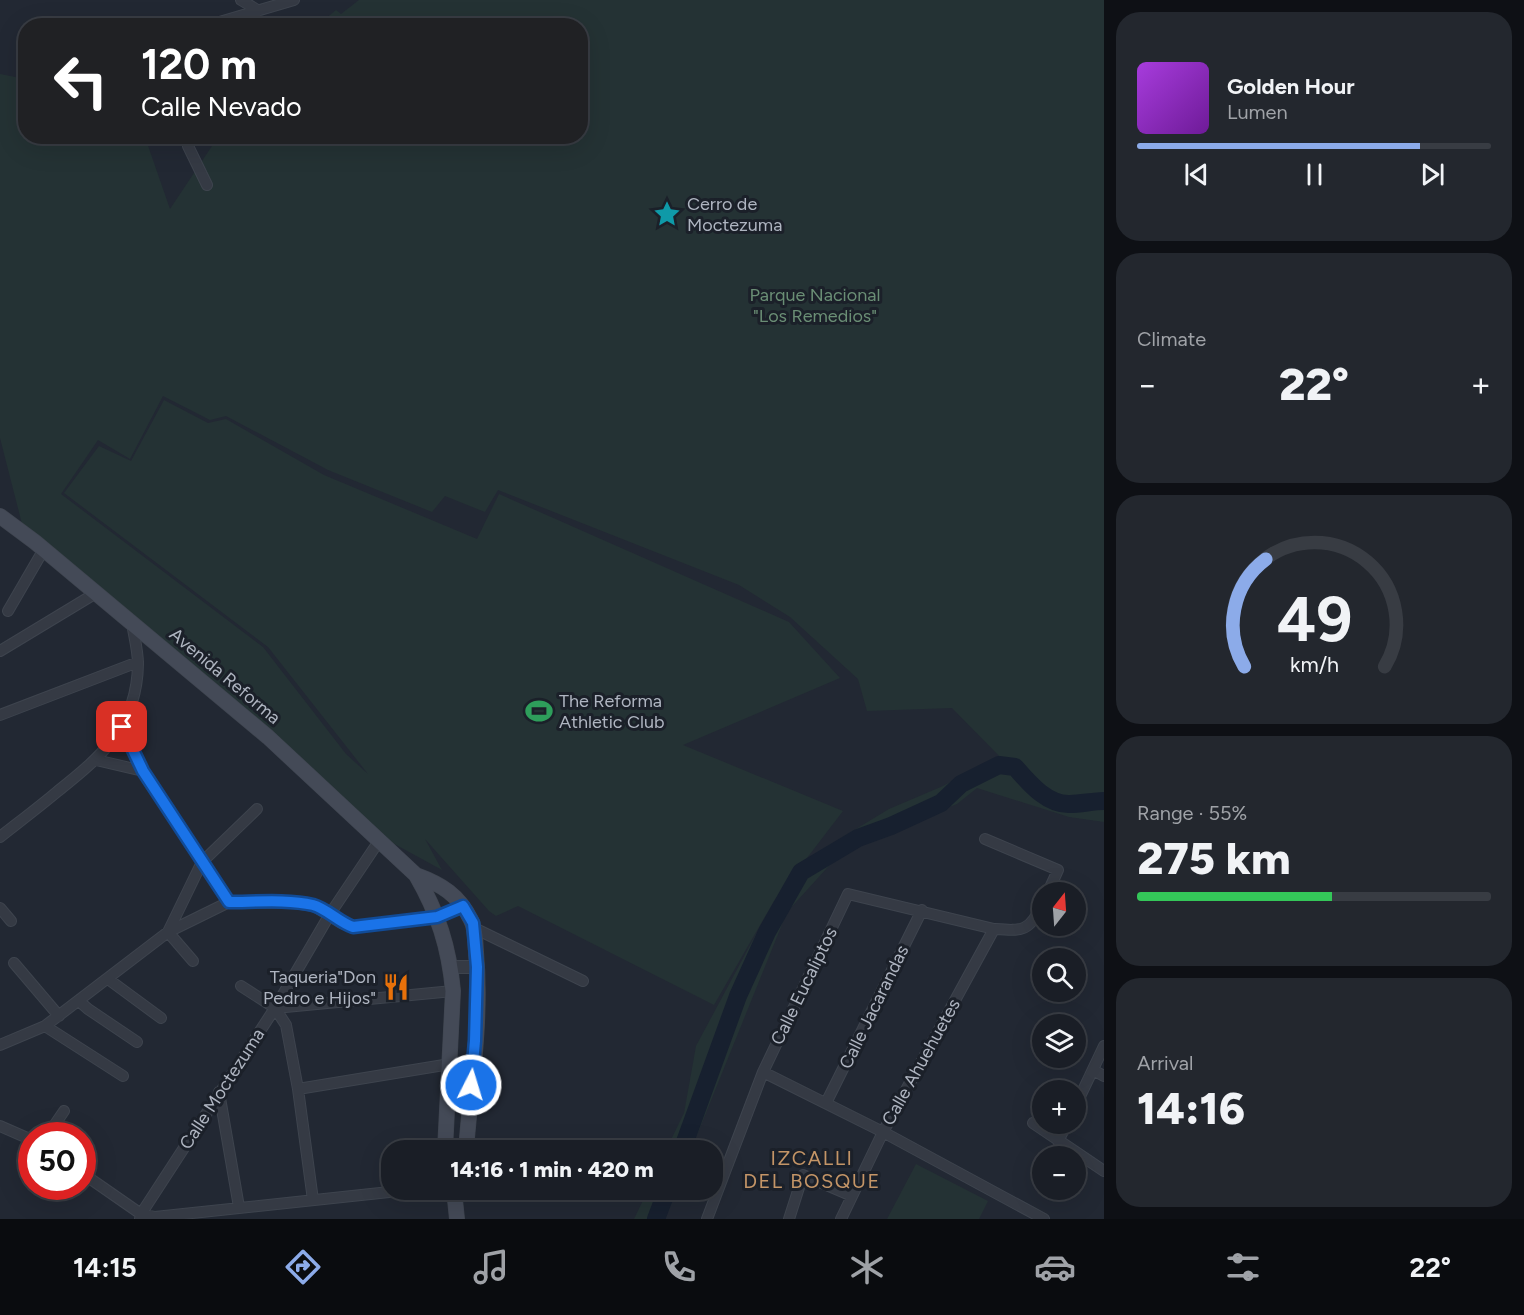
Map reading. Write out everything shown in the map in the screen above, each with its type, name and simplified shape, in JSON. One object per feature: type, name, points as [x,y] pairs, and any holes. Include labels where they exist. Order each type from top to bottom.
[{"type":"main road","name":"Avenida Reforma","points":[[0,516],[44,549],[268,738],[416,875],[427,894],[445,938],[451,967],[453,991],[446,1140]]},
{"type":"main road","name":"Avenida Reforma","points":[[416,875],[438,883],[463,906],[474,928],[477,967],[475,1041],[467,1140]]},
{"type":"main road","points":[[455,1200],[457,1219]]},
{"type":"street","points":[[241,0],[259,11]]},
{"type":"street","points":[[234,18],[294,0]]},
{"type":"street","points":[[188,144],[207,185]]},
{"type":"street","points":[[8,611],[44,549]]},
{"type":"street","points":[[0,651],[96,593]]},
{"type":"street","points":[[0,837],[96,760],[122,727],[135,693],[138,662],[132,623]]},
{"type":"street","points":[[0,715],[138,662]]},
{"type":"street","points":[[122,727],[143,771],[229,902]]},
{"type":"street","points":[[96,760],[143,771]]},
{"type":"street","points":[[168,932],[202,862],[257,809]]},
{"type":"street","points":[[986,839],[1058,870],[1053,882]]},
{"type":"street","name":"Calle Moctezuma","points":[[140,1217],[275,1008],[330,915],[379,841]]},
{"type":"street","name":"Calle Eucaliptos","points":[[707,1219],[762,1072],[848,894],[994,929],[1018,930],[1032,923]]},
{"type":"street","points":[[0,1045],[45,1026],[168,932],[229,902],[294,903],[314,906],[353,927],[437,917],[463,906]]},
{"type":"street","points":[[0,908],[11,921]]},
{"type":"street","name":"Calle Jacarandas","points":[[826,1103],[922,910]]},
{"type":"street","points":[[474,928],[584,981]]},
{"type":"street","name":"Calle Ahuehuetes","points":[[841,1219],[883,1132],[994,929]]},
{"type":"street","points":[[168,932],[193,961]]},
{"type":"street","points":[[14,963],[59,1016]]},
{"type":"street","points":[[451,967],[477,967]]},
{"type":"street","points":[[108,979],[161,1017]]},
{"type":"street","points":[[241,986],[275,1008],[286,1025],[298,1089],[313,1200]]},
{"type":"street","points":[[275,1008],[453,991]]},
{"type":"street","points":[[80,1001],[88,1009],[137,1042]]},
{"type":"street","points":[[45,1026],[123,1076]]},
{"type":"street","points":[[1086,1085],[1104,1046]]},
{"type":"street","points":[[298,1089],[450,1064]]},
{"type":"street","points":[[1093,1070],[1104,1076]]},
{"type":"street","points":[[762,1072],[883,1132],[1044,1219]]},
{"type":"street","points":[[219,1092],[239,1208]]},
{"type":"street","points":[[57,1122],[64,1111]]},
{"type":"street","points":[[0,1126],[18,1134]]},
{"type":"street","points":[[1047,1134],[1104,1171]]},
{"type":"street","points":[[1058,1142],[1062,1134]]},
{"type":"street","points":[[789,1219],[803,1175],[852,1196]]},
{"type":"street","points":[[96,1184],[140,1217],[381,1193]]},
{"type":"street","points":[[1018,1219],[1024,1208]]},
{"type":"green space","name":"Parque Nacional \"Los Remedios\"","points":[[359,0],[1104,0],[1104,822],[1069,817],[977,788],[957,804],[920,818],[837,857],[787,912],[695,1140],[671,1140],[684,1113],[696,1046],[756,934],[804,865],[846,835],[889,809],[943,786],[972,770],[1008,765],[952,708],[867,711],[858,679],[790,617],[739,585],[498,490],[485,512],[445,496],[432,512],[328,470],[226,416],[210,420],[163,396],[130,459],[98,440],[61,494],[263,647],[346,754],[368,774],[268,647],[64,493],[99,446],[131,461],[164,400],[208,423],[226,419],[324,475],[477,539],[499,494],[789,622],[840,678],[683,745],[843,811],[774,901],[714,1005],[518,906],[496,916],[425,839],[442,870],[389,841],[22,524],[0,438],[0,74],[18,78],[18,144],[147,144],[170,209],[213,144],[588,144],[588,18],[326,18],[336,10],[341,14]]},
{"type":"green space","points":[[916,1164],[988,1201],[979,1219],[887,1219]]},
{"type":"green space","points":[[643,1200],[671,1200],[663,1219],[634,1219]]},
{"type":"waterway","points":[[686,1140],[738,996],[767,932],[801,872],[858,838],[941,803],[961,784],[999,765],[1015,767],[1039,792],[1054,801],[1070,804],[1104,801]]},
{"type":"waterway","points":[[656,1219],[663,1200]]},
{"type":"place","name":"Cerro de Moctezuma","points":[[667,214]]},
{"type":"place","name":"The Reforma Athletic Club","points":[[539,711]]},
{"type":"place","name":"Taqueria\"Don Pedro e Hijos\"","points":[[396,987]]},
{"type":"district","name":"IZCALLI DEL BOSQUE","points":[[812,1170]]},
{"type":"route","points":[[122,727],[143,771],[229,902],[294,903],[314,906],[353,927],[437,917],[463,906],[473,923],[477,967],[471,1085]]}]
